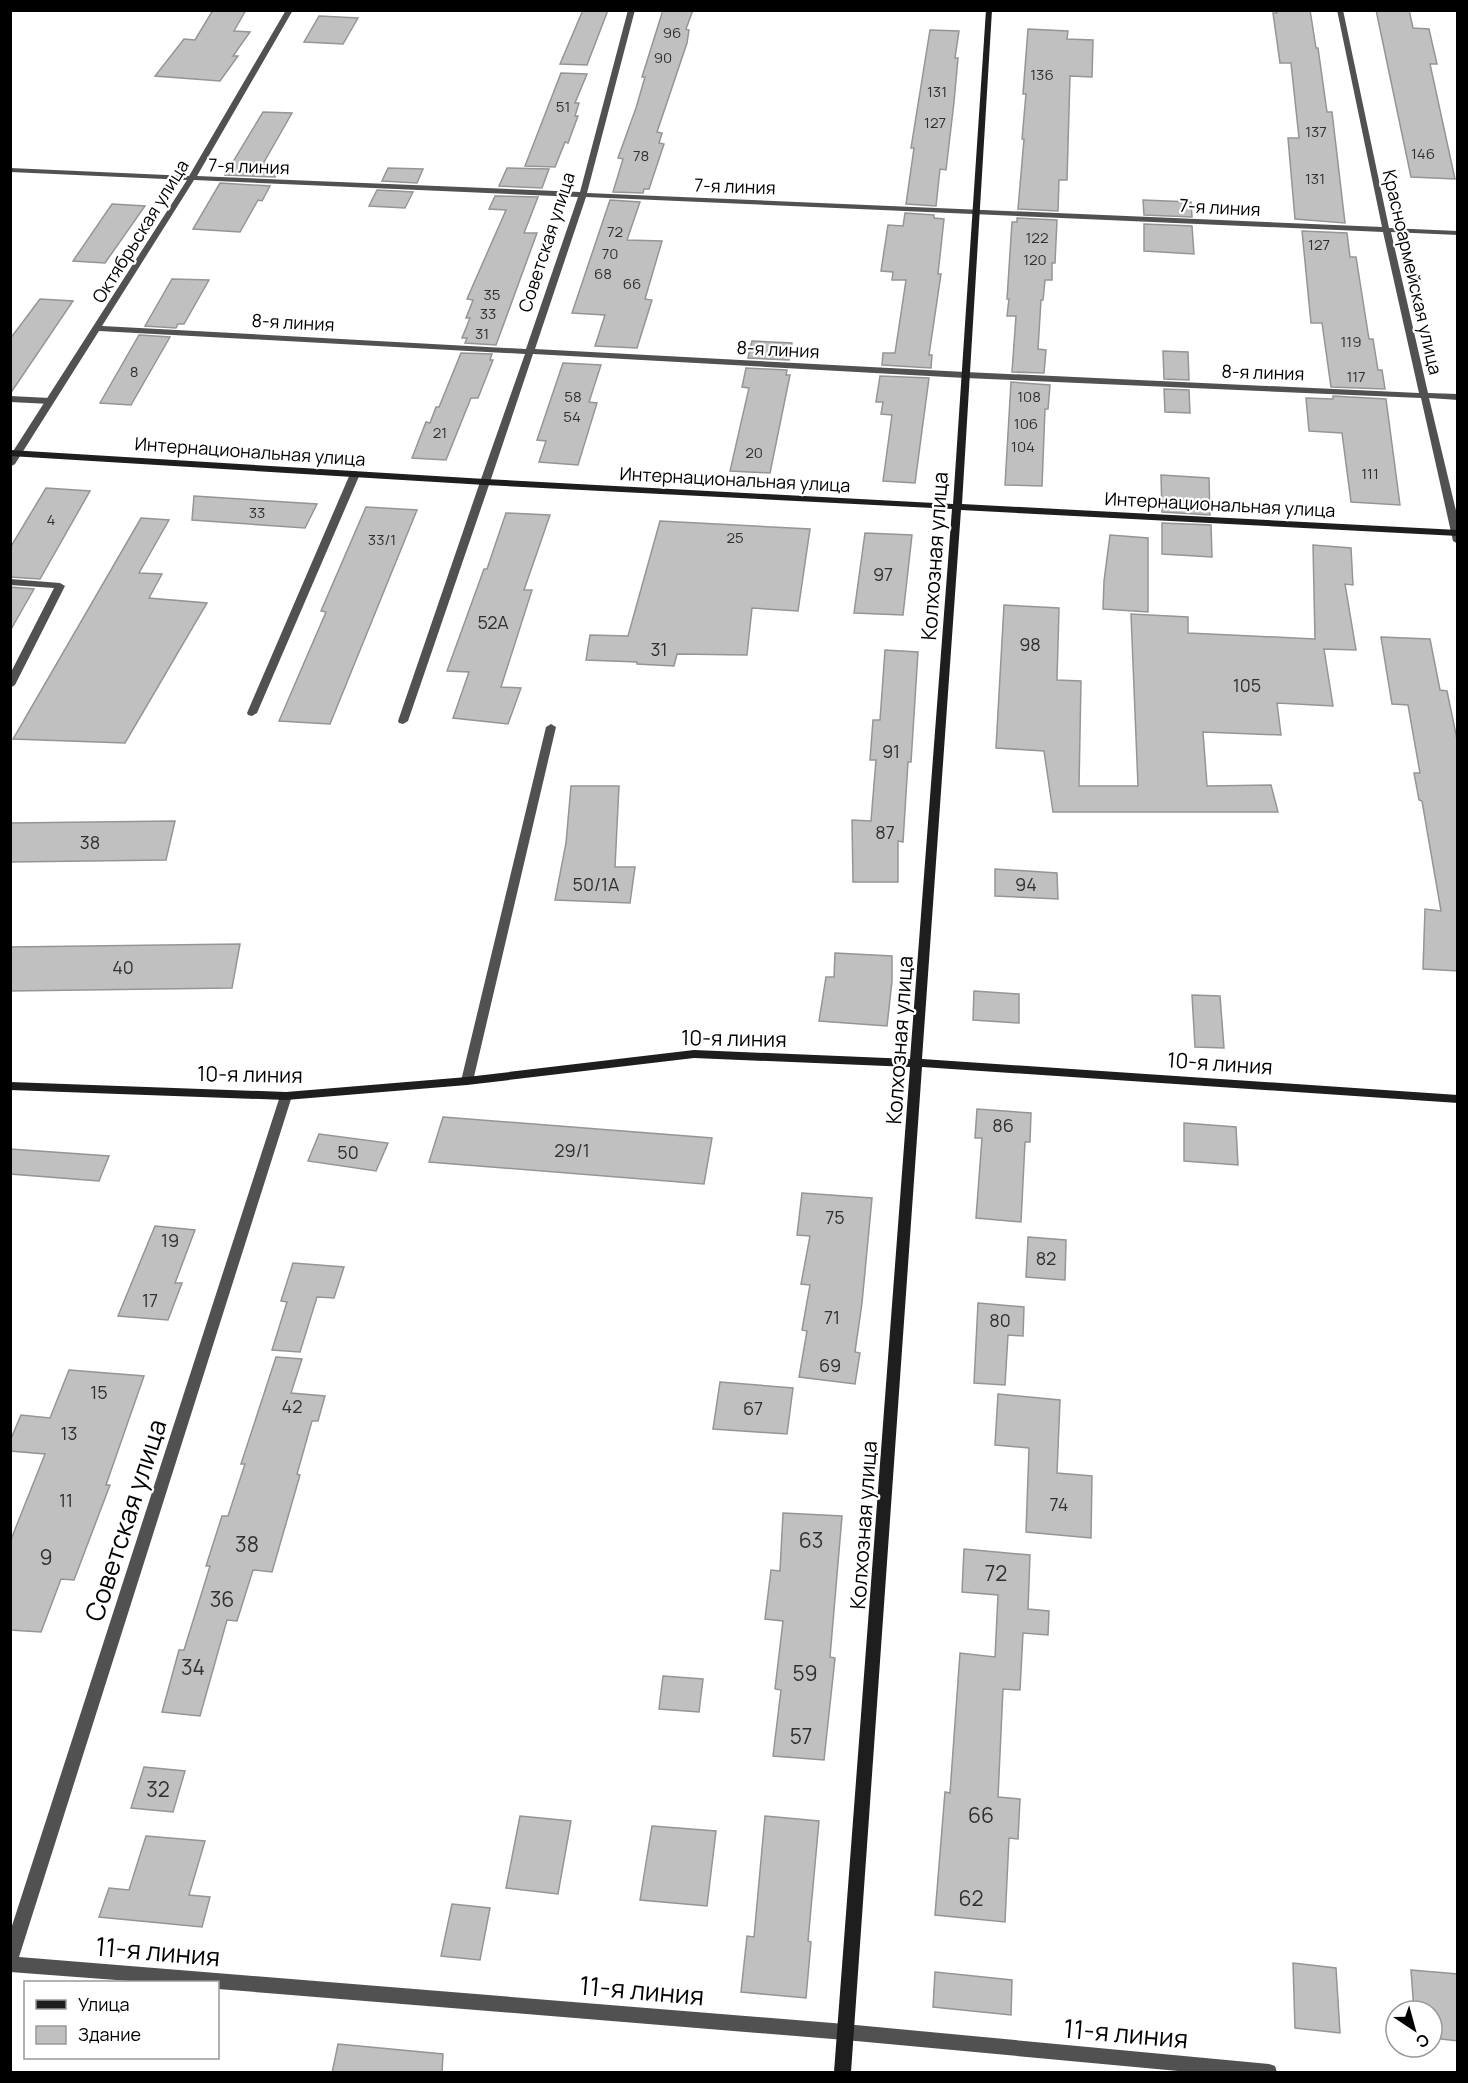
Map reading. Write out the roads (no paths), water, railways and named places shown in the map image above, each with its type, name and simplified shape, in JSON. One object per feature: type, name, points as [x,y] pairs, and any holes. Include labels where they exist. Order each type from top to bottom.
[{"type":"street","name":"Октябрьская улица","points":[[10,464],[14,453],[50,401],[191,179],[290,10]]},
{"type":"street","name":"Советская улица","points":[[403,721],[584,195],[632,10]]},
{"type":"street","name":"Колхозная улица","points":[[842,2073],[957,507],[989,10]]},
{"type":"street","name":"Красноармейская улица","points":[[1340,10],[1386,230],[1457,535]]},
{"type":"street","name":"7-я линия","points":[[10,170],[1458,233]]},
{"type":"street","name":"8-я линия","points":[[97,328],[965,375],[1458,397]]},
{"type":"street","points":[[10,399],[50,401]]},
{"type":"street","name":"Интернациональная улица","points":[[14,453],[485,482],[1457,535]]},
{"type":"street","points":[[252,713],[355,474]]},
{"type":"street","points":[[10,582],[60,586],[10,685]]},
{"type":"street","points":[[467,1081],[551,727]]},
{"type":"street","name":"10-я линия","points":[[10,1086],[286,1096],[467,1081],[694,1054],[917,1063],[1458,1099]]},
{"type":"street","name":"Советская улица","points":[[10,1959],[286,1096]]},
{"type":"street","name":"11-я линия","points":[[10,1964],[219,1981]]},
{"type":"street","name":"11-я линия","points":[[219,1981],[845,2032],[1269,2073]]}]
